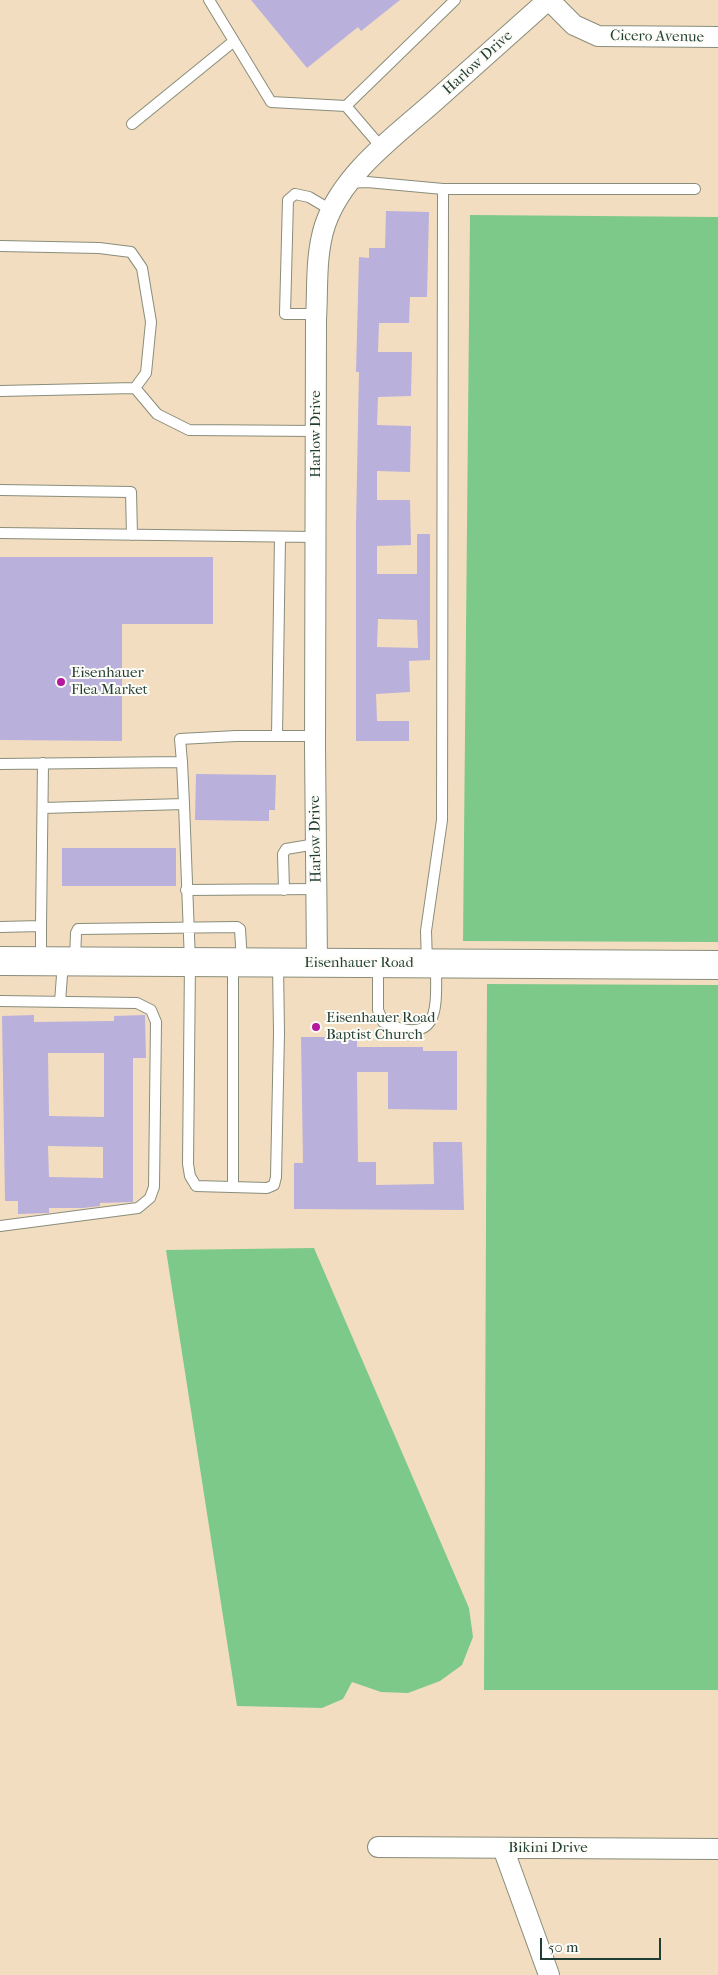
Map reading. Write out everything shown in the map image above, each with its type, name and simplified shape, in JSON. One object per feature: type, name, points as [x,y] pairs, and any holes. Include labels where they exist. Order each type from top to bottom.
[{"type":"main road","name":"Eisenhauer Road","points":[[0,961],[718,965]]},
{"type":"street","name":"Cicero Avenue","points":[[548,0],[574,24],[598,36],[718,37]]},
{"type":"street","name":"Harlow Drive","points":[[317,963],[314,736],[318,256],[331,210],[347,183],[382,148],[548,0]]},
{"type":"street","name":"Bikini Drive","points":[[378,1847],[718,1849]]},
{"type":"street","points":[[504,1848],[549,1975]]},
{"type":"lane","points":[[210,0],[271,102],[346,106],[382,148]]},
{"type":"lane","points":[[346,106],[455,0]]},
{"type":"lane","points":[[132,124],[234,41]]},
{"type":"lane","points":[[347,183],[367,182],[443,189],[695,189]]},
{"type":"lane","points":[[378,963],[378,1010],[383,1022],[400,1029],[417,1030],[425,1027],[432,1020],[436,1011],[432,964],[426,930],[442,820],[443,189]]},
{"type":"lane","points":[[317,314],[285,314],[288,200],[295,194],[309,197],[331,210]]},
{"type":"lane","points":[[0,246],[99,248],[131,252],[142,268],[151,322],[146,373],[135,388]]},
{"type":"lane","points":[[0,391],[135,388]]},
{"type":"lane","points":[[135,388],[157,414],[189,430],[316,431]]},
{"type":"lane","points":[[0,490],[130,492],[132,535]]},
{"type":"lane","points":[[0,533],[316,537]]},
{"type":"lane","points":[[277,736],[280,537]]},
{"type":"lane","points":[[278,962],[279,1033],[276,1177],[274,1185],[267,1188],[196,1186],[190,1176],[188,1164],[190,962],[180,739],[314,736]]},
{"type":"lane","points":[[0,764],[182,762]]},
{"type":"lane","points":[[43,763],[41,926],[60,961],[60,1002]]},
{"type":"lane","points":[[43,808],[184,804]]},
{"type":"lane","points":[[284,890],[283,854],[286,849],[316,844]]},
{"type":"lane","points":[[186,890],[317,889]]},
{"type":"lane","points":[[0,927],[41,926]]},
{"type":"lane","points":[[60,961],[78,929],[187,926],[237,927],[240,929],[233,1187]]},
{"type":"lane","points":[[0,1001],[137,1002],[152,1010],[156,1022],[154,1187],[150,1198],[138,1208],[0,1226]]},
{"type":"green space","points":[[470,215],[718,217],[718,942],[463,941]]},
{"type":"green space","points":[[487,984],[718,985],[718,1690],[484,1690]]},
{"type":"green space","points":[[314,1248],[469,1608],[473,1637],[462,1665],[440,1681],[408,1693],[381,1692],[352,1682],[343,1699],[322,1708],[237,1706],[166,1250]]},
{"type":"building","points":[[251,0],[400,0],[361,31],[358,27],[307,68]]},
{"type":"building","points":[[386,211],[429,212],[427,297],[410,297],[409,323],[379,323],[378,352],[412,352],[411,396],[378,397],[377,425],[411,426],[410,472],[377,471],[377,500],[410,500],[411,545],[377,546],[377,574],[417,574],[417,534],[430,534],[430,660],[409,661],[410,692],[376,694],[377,721],[409,721],[409,741],[356,741],[356,525],[359,372],[356,372],[359,257],[369,258],[369,248],[385,248]],"holes":[[[378,619],[417,620],[418,648],[377,647]]]},
{"type":"building","name":"Eisenhauer Flea Market","points":[[0,557],[213,557],[213,624],[122,624],[122,741],[0,740]]},
{"type":"building","points":[[196,774],[276,775],[275,810],[269,810],[269,821],[195,820]]},
{"type":"building","points":[[62,848],[176,848],[176,886],[62,886]]},
{"type":"building","points":[[34,1015],[34,1022],[114,1021],[114,1016],[145,1015],[146,1058],[133,1058],[133,1202],[100,1203],[100,1206],[83,1208],[49,1208],[49,1213],[18,1214],[18,1201],[5,1201],[2,1016]],"holes":[[[48,1053],[104,1053],[104,1117],[49,1116]],[[48,1146],[103,1147],[103,1178],[49,1177]]]},
{"type":"building","points":[[301,1037],[357,1037],[357,1047],[423,1047],[423,1051],[457,1051],[457,1110],[388,1109],[388,1072],[357,1072],[358,1162],[376,1162],[376,1185],[434,1184],[433,1142],[462,1142],[464,1210],[294,1209],[294,1163],[303,1163]]},
{"type":"place","name":"Eisenhauer Flea Market","points":[[61,682]]},
{"type":"place","name":"Eisenhauer Road Baptist Church","points":[[316,1027]]}]
